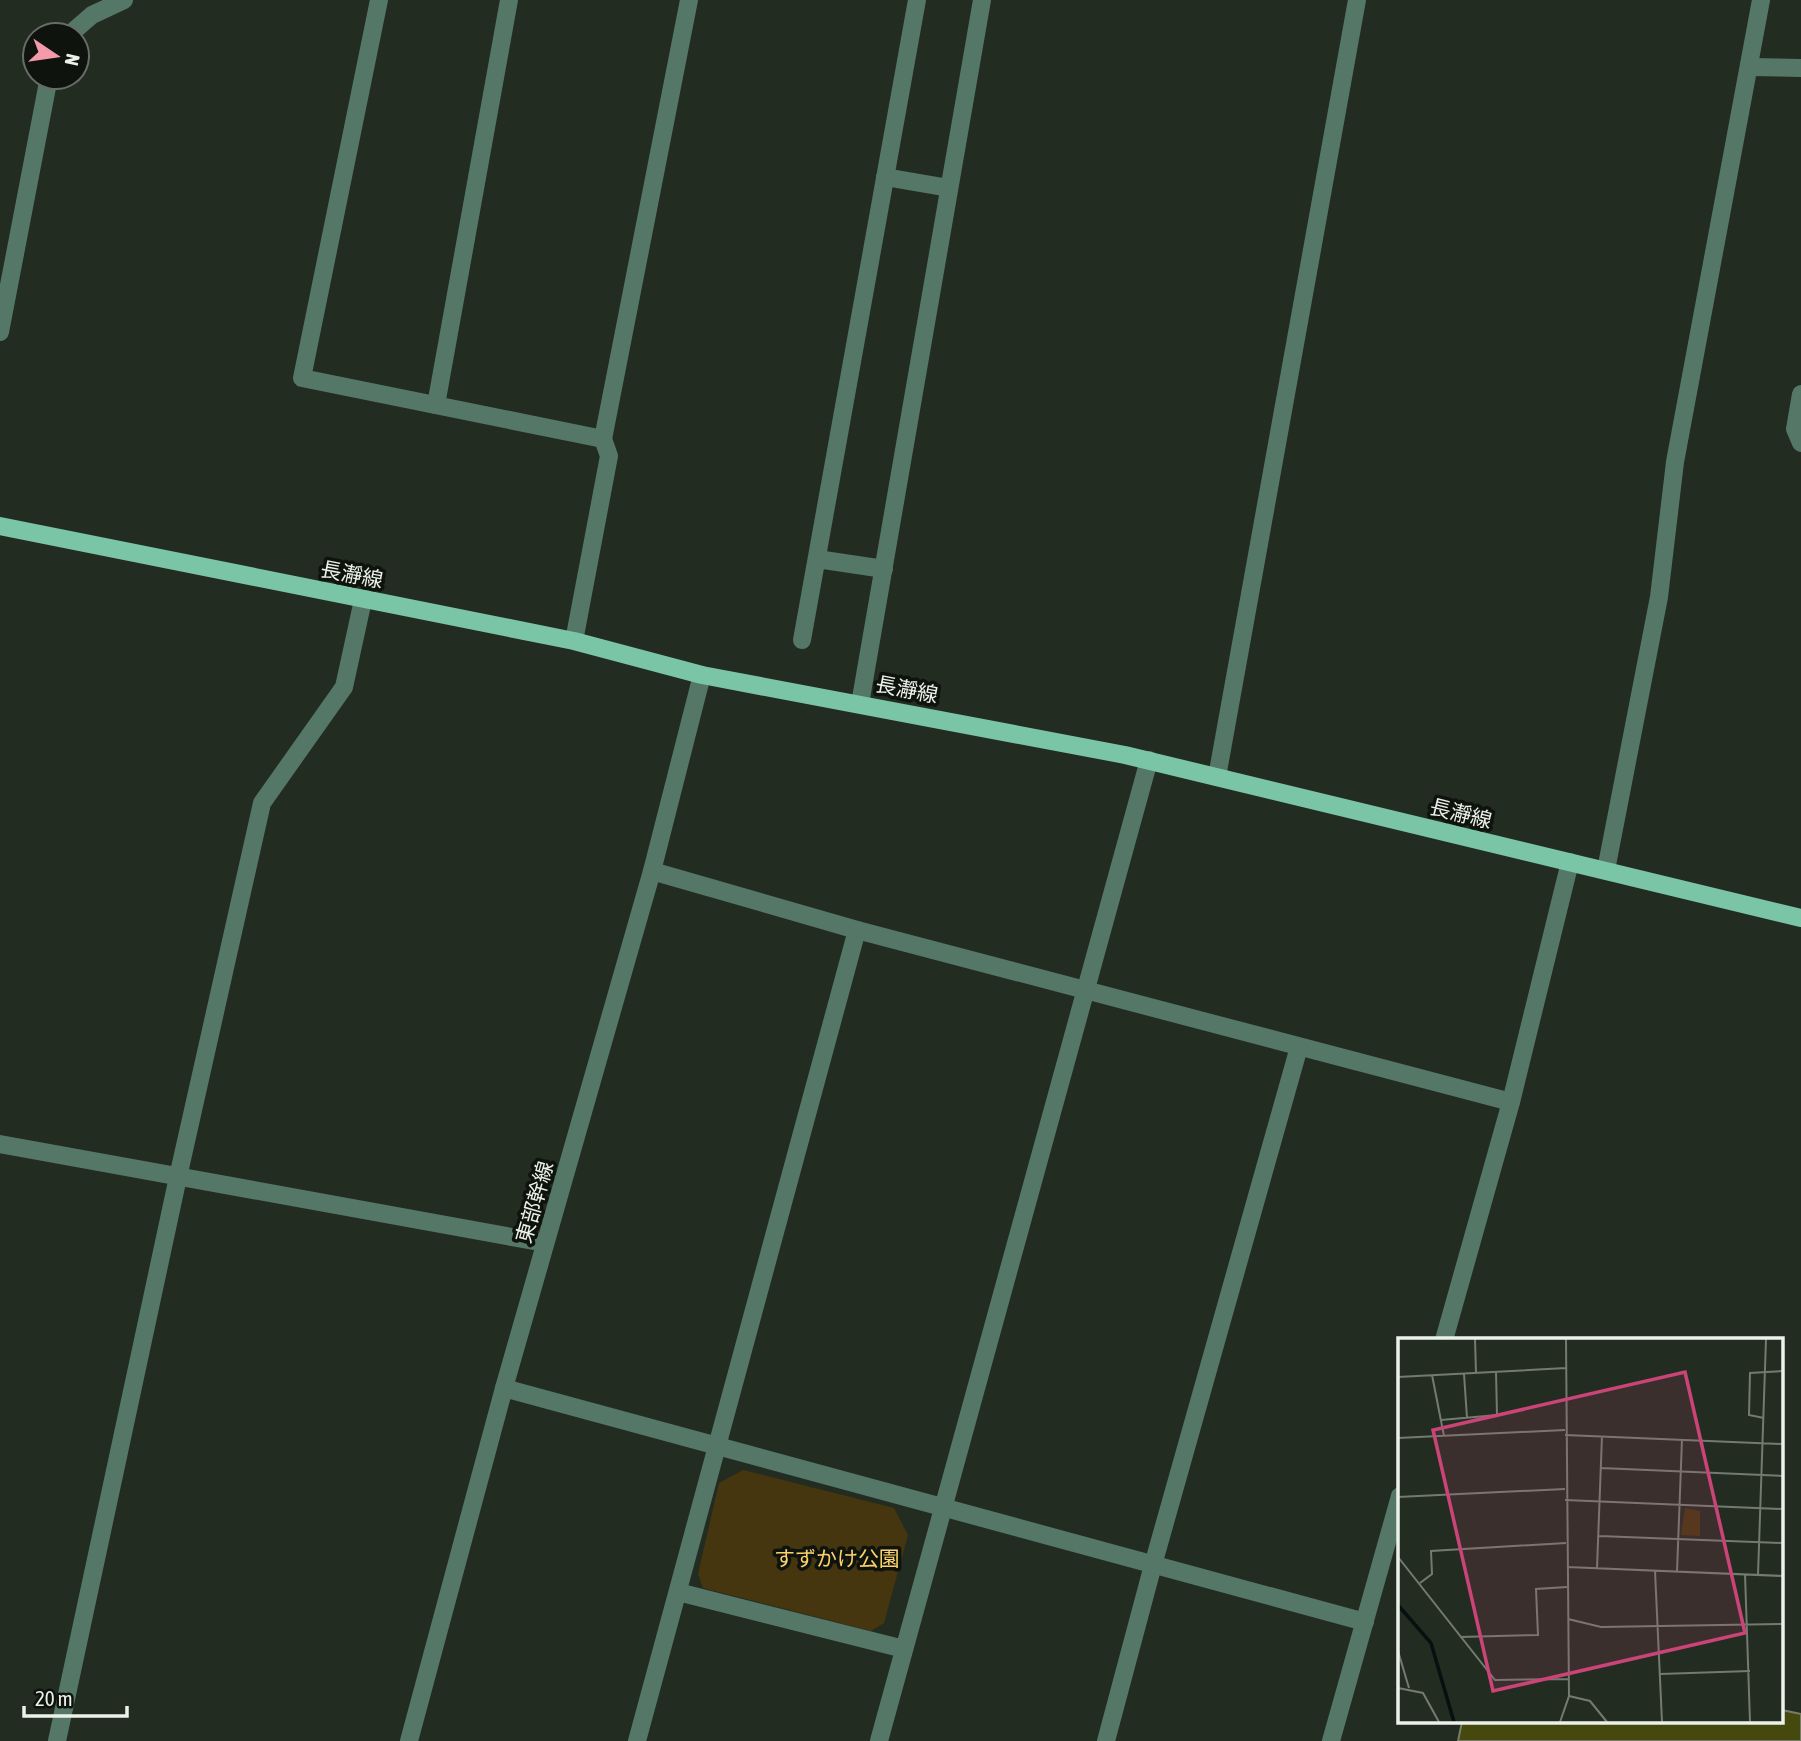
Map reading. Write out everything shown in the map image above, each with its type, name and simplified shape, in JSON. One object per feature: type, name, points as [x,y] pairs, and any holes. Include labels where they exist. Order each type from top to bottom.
[{"type":"main road","name":"長瀞線","points":[[0,526],[573,641],[702,675],[1149,760],[1801,918]]},
{"type":"street","points":[[85,21],[124,0]]},
{"type":"street","points":[[379,0],[302,378],[603,439]]},
{"type":"street","points":[[436,405],[509,0]]},
{"type":"street","points":[[573,641],[608,456],[603,439],[689,0]]},
{"type":"street","points":[[803,640],[917,0]]},
{"type":"street","points":[[860,704],[982,0]]},
{"type":"street","points":[[1217,777],[1357,0]]},
{"type":"street","points":[[1606,870],[1659,597],[1675,462],[1761,0]]},
{"type":"street","points":[[1749,67],[1801,68]]},
{"type":"street","points":[[0,332],[45,91]]},
{"type":"street","points":[[885,177],[949,188]]},
{"type":"street","points":[[1801,394],[1795,429],[1801,443]]},
{"type":"street","points":[[817,559],[884,569]]},
{"type":"street","points":[[57,1741],[178,1177],[262,803],[344,687],[363,600]]},
{"type":"street","name":"東部幹線","points":[[410,1741],[504,1388],[652,871],[702,675]]},
{"type":"street","points":[[879,1741],[1149,760]]},
{"type":"street","points":[[1445,1338],[1511,1102],[1570,862]]},
{"type":"street","points":[[652,871],[857,929],[1511,1102]]},
{"type":"street","points":[[637,1741],[857,929]]},
{"type":"street","points":[[1106,1741],[1153,1564],[1299,1047]]},
{"type":"street","points":[[0,1144],[545,1243]]},
{"type":"street","points":[[504,1388],[1365,1622]]},
{"type":"street","points":[[1331,1741],[1398,1503]]},
{"type":"street","points":[[678,1592],[904,1649]]},
{"type":"green space","name":"すずかけ公園","points":[[743,1470],[894,1508],[908,1535],[884,1623],[871,1631],[703,1588],[698,1574],[719,1483]]},
{"type":"building","points":[[1784,1710],[1801,1714],[1801,1741],[1458,1741],[1462,1724],[1784,1724]]}]
